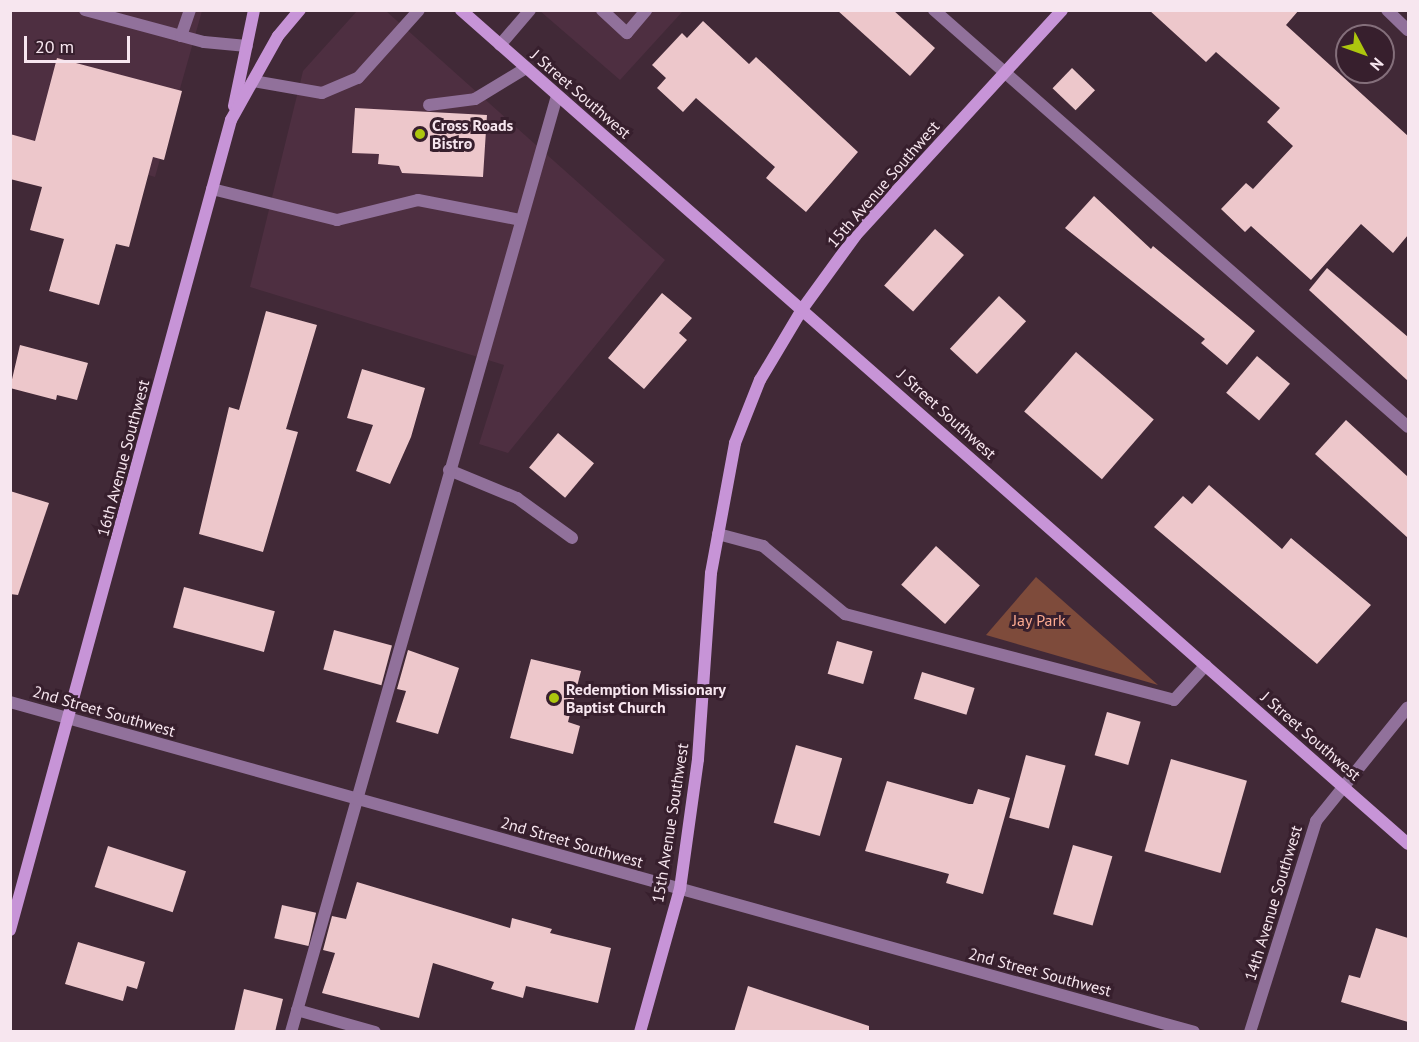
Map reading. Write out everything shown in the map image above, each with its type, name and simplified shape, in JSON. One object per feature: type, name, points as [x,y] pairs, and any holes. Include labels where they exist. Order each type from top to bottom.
[{"type":"main road","points":[[231,120],[254,10]]},
{"type":"main road","name":"16th Avenue Southwest","points":[[10,930],[70,719],[231,120],[278,36],[300,10]]},
{"type":"main road","name":"J Street Southwest","points":[[461,10],[803,308],[1408,844]]},
{"type":"main road","name":"15th Avenue Southwest","points":[[640,1032],[680,889],[698,759],[711,573],[735,443],[760,380],[803,308],[856,235],[1062,10]]},
{"type":"street","points":[[85,10],[182,36],[247,46]]},
{"type":"street","points":[[182,36],[190,10]]},
{"type":"street","points":[[253,81],[322,93],[358,78],[419,10]]},
{"type":"street","points":[[500,45],[530,10]]},
{"type":"street","points":[[602,10],[627,33],[646,10]]},
{"type":"street","points":[[934,10],[1408,427]]},
{"type":"street","points":[[1387,10],[1408,30]]},
{"type":"street","points":[[429,105],[475,99],[526,68]]},
{"type":"street","points":[[291,1032],[355,798],[557,96]]},
{"type":"street","points":[[212,189],[337,220],[418,200],[521,220]]},
{"type":"street","points":[[449,470],[517,498],[572,538]]},
{"type":"street","points":[[718,534],[763,546],[845,614],[1174,700],[1206,665]]},
{"type":"street","name":"2nd Street Southwest","points":[[10,702],[1194,1032]]},
{"type":"street","name":"14th Avenue Southwest","points":[[1250,1032],[1316,821],[1341,785],[1408,707]]},
{"type":"street","points":[[297,1010],[375,1032]]},
{"type":"shaded area","points":[[10,11],[202,11],[155,177],[11,135]]},
{"type":"shaded area","points":[[357,11],[386,11],[665,260],[508,453],[479,444],[504,365],[250,287],[303,71]]},
{"type":"shaded area","points":[[540,11],[683,11],[620,80]]},
{"type":"green space","name":"Jay Park","points":[[1036,577],[1158,685],[986,635]]},
{"type":"building","points":[[837,10],[893,10],[935,48],[910,76]]},
{"type":"building","points":[[1149,10],[1299,10],[1286,25],[1335,70],[1335,84],[1351,84],[1408,136],[1408,235],[1393,253],[1361,224],[1311,280],[1251,226],[1245,232],[1221,209],[1246,183],[1253,189],[1293,146],[1267,122],[1280,108],[1216,52],[1206,62]]},
{"type":"building","points":[[703,21],[749,64],[756,57],[858,152],[806,212],[766,178],[775,167],[696,98],[683,112],[657,88],[666,78],[652,65],[682,33],[687,38]]},
{"type":"building","points":[[57,58],[182,91],[164,160],[153,157],[129,247],[116,244],[99,305],[49,291],[64,239],[30,230],[42,187],[10,179],[10,134],[35,141]]},
{"type":"building","points":[[1072,68],[1095,90],[1076,110],[1053,88]]},
{"type":"building","name":"Cross Roads Bistro","points":[[355,108],[487,115],[483,177],[402,173],[399,166],[378,164],[379,154],[352,153]]},
{"type":"building","points":[[1094,196],[1151,249],[1153,246],[1255,331],[1227,365],[1201,343],[1205,339],[1065,228]]},
{"type":"building","points":[[935,229],[964,255],[913,312],[884,285]]},
{"type":"building","points":[[1327,268],[1408,337],[1408,381],[1309,290]]},
{"type":"building","points":[[662,293],[692,318],[679,333],[687,340],[644,389],[608,358]]},
{"type":"building","points":[[999,296],[1026,321],[977,374],[950,349]]},
{"type":"building","points":[[266,311],[317,325],[286,429],[298,432],[263,552],[199,534],[229,407],[239,410]]},
{"type":"building","points":[[20,345],[88,363],[77,400],[57,395],[56,400],[10,388]]},
{"type":"building","points":[[1076,352],[1154,420],[1102,479],[1024,412]]},
{"type":"building","points":[[1257,356],[1290,384],[1259,420],[1226,393]]},
{"type":"building","points":[[362,369],[425,388],[411,437],[390,484],[356,471],[373,425],[347,418]]},
{"type":"building","points":[[1346,420],[1408,477],[1408,538],[1315,454]]},
{"type":"building","points":[[558,433],[594,463],[565,498],[529,467]]},
{"type":"building","points":[[1209,485],[1282,549],[1291,538],[1371,605],[1317,664],[1154,527],[1183,496],[1192,504]]},
{"type":"building","points":[[10,491],[49,503],[18,595],[10,594]]},
{"type":"building","points":[[936,546],[980,585],[945,624],[901,585]]},
{"type":"building","points":[[184,587],[275,611],[264,652],[173,628]]},
{"type":"building","points":[[334,630],[392,646],[381,685],[323,670]]},
{"type":"building","points":[[837,641],[873,651],[863,684],[828,674]]},
{"type":"building","points":[[408,650],[459,668],[438,734],[396,722],[406,691],[397,689]]},
{"type":"building","points":[[531,659],[581,671],[568,722],[580,726],[573,754],[510,738]]},
{"type":"building","points":[[922,672],[975,688],[966,715],[914,699]]},
{"type":"building","points":[[1107,712],[1141,722],[1128,765],[1095,755]]},
{"type":"building","points":[[796,745],[842,758],[820,836],[774,823]]},
{"type":"building","points":[[1026,755],[1066,766],[1049,828],[1009,818]]},
{"type":"building","points":[[1171,759],[1247,781],[1220,873],[1145,851]]},
{"type":"building","points":[[887,781],[969,804],[973,804],[978,789],[1010,798],[983,894],[946,883],[949,874],[865,851]]},
{"type":"building","points":[[1073,845],[1112,856],[1093,926],[1053,914]]},
{"type":"building","points":[[108,846],[186,871],[173,912],[95,887]]},
{"type":"building","points":[[357,882],[510,928],[512,918],[552,929],[550,933],[611,948],[598,1003],[526,986],[523,998],[491,989],[494,982],[433,963],[419,1018],[322,993],[335,953],[323,950],[332,916],[346,919]]},
{"type":"building","points":[[282,905],[316,913],[308,946],[274,938]]},
{"type":"building","points":[[1376,928],[1408,938],[1408,1022],[1341,1002],[1349,975],[1360,978]]},
{"type":"building","points":[[78,942],[145,962],[137,989],[127,986],[123,1001],[65,984]]},
{"type":"building","points":[[748,986],[869,1026],[869,1032],[734,1032]]},
{"type":"building","points":[[244,989],[283,999],[275,1032],[234,1032]]},
{"type":"place","name":"Cross Roads Bistro","points":[[420,134]]},
{"type":"place","name":"Redemption Missionary Baptist Church","points":[[554,698]]}]
